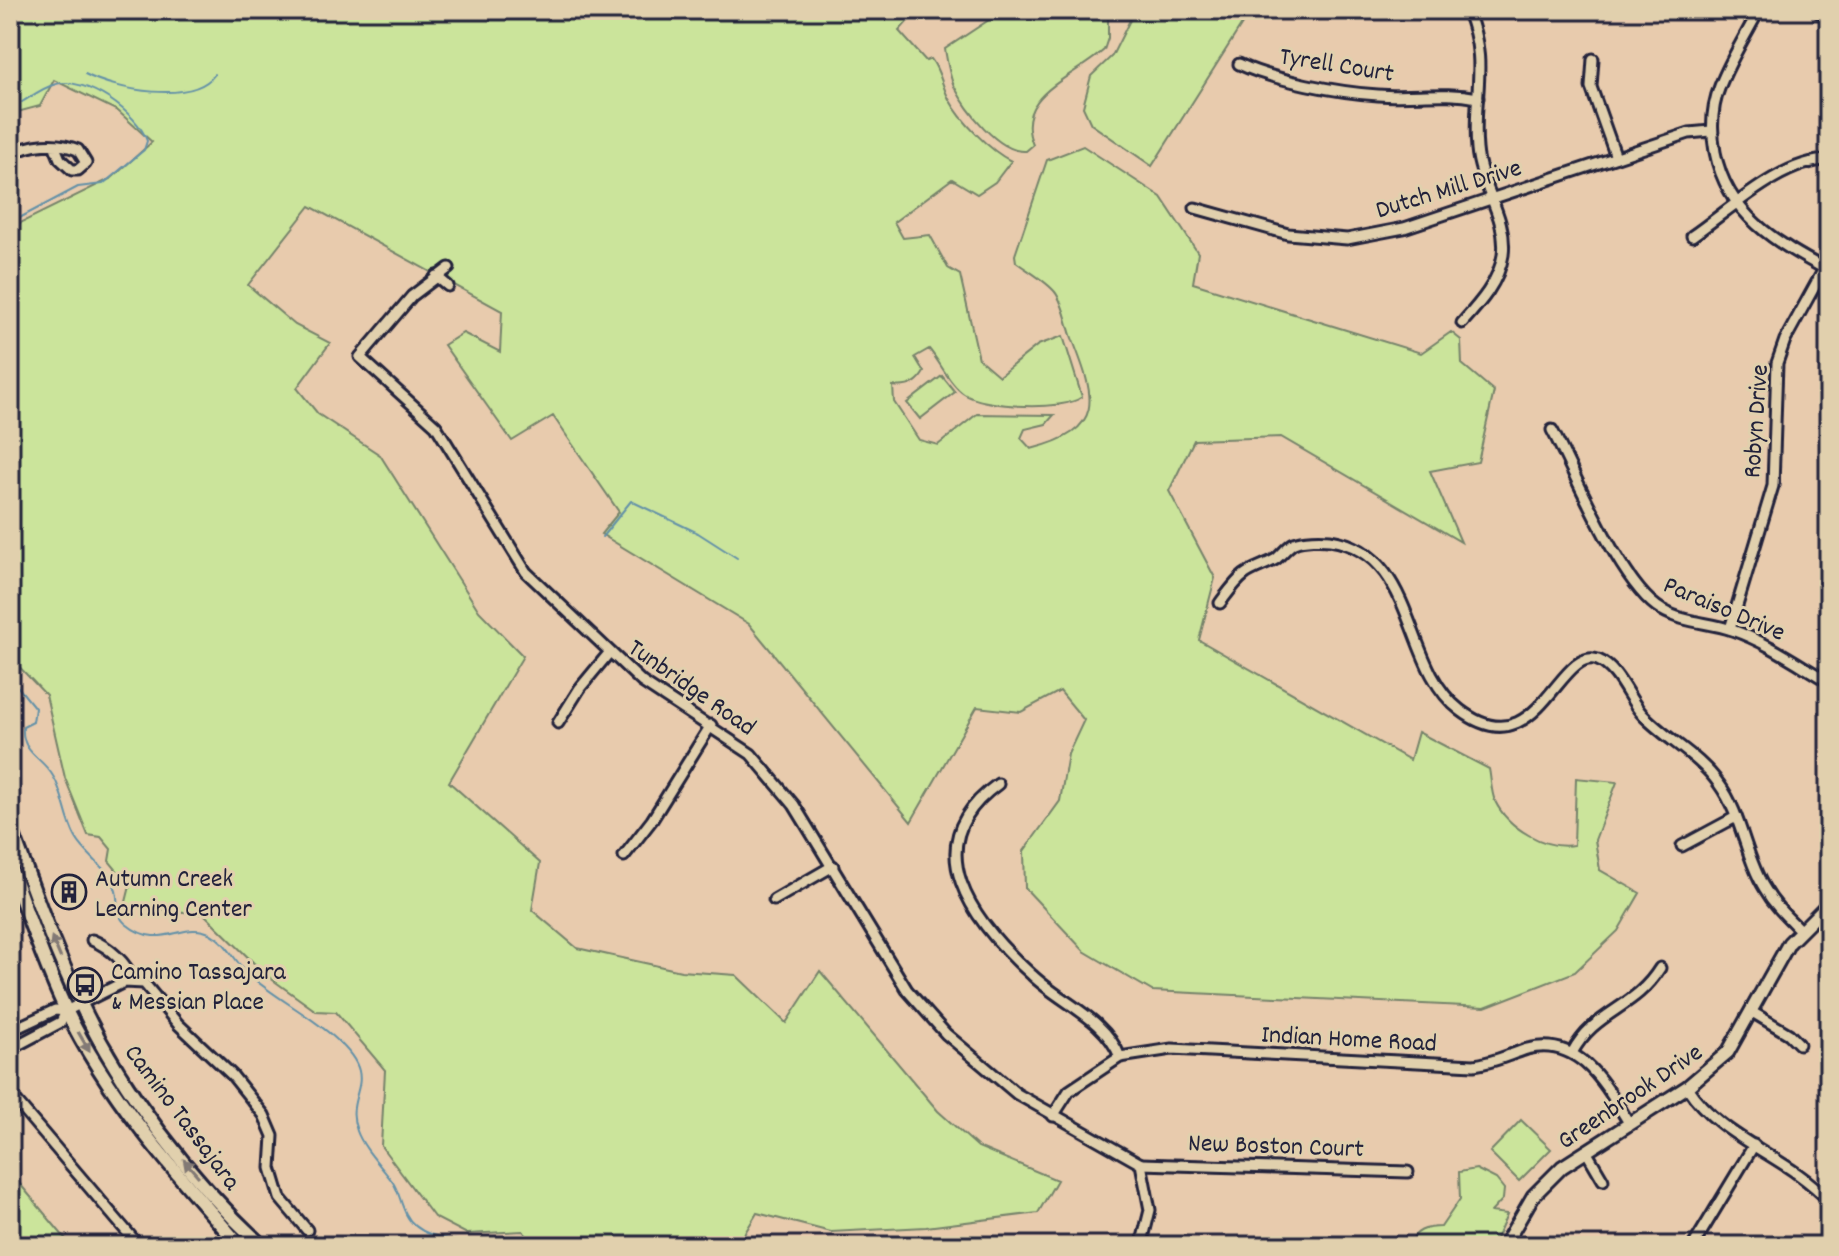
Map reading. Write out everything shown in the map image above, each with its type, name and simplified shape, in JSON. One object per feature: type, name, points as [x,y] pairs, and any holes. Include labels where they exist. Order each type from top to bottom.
[{"type":"main road","name":"Camino Tassajara","points":[[10,826],[80,1004],[123,1080],[169,1141],[262,1246]]},
{"type":"main road","name":"Camino Tassajara","points":[[10,868],[66,1011],[102,1073],[151,1144],[240,1246]]},
{"type":"street","points":[[1462,323],[1483,300],[1503,258],[1505,236],[1477,151],[1481,68],[1478,37],[1467,10]]},
{"type":"street","points":[[1759,10],[1719,88],[1711,131],[1717,163],[1736,205],[1769,236],[1826,270]]},
{"type":"street","points":[[1815,10],[1829,18]]},
{"type":"street","points":[[1593,59],[1591,87],[1616,157]]},
{"type":"street","name":"Tyrell Court","points":[[1239,64],[1258,73],[1376,95],[1427,92],[1478,98]]},
{"type":"street","name":"Dutch Mill Drive","points":[[1195,208],[1288,234],[1347,239],[1404,228],[1689,133],[1711,131]]},
{"type":"street","points":[[10,155],[36,144],[55,147]]},
{"type":"street","points":[[1692,236],[1787,170],[1808,161],[1829,160]]},
{"type":"street","name":"Tunbridge Road","points":[[449,268],[412,296],[360,357],[436,426],[526,572],[642,682],[751,754],[794,805],[907,990],[982,1067],[1053,1116],[1141,1164]]},
{"type":"street","name":"Robyn Drive","points":[[1730,629],[1773,486],[1777,363],[1785,340],[1826,270]]},
{"type":"street","points":[[436,276],[448,286]]},
{"type":"street","name":"Paraiso Drive","points":[[1552,430],[1627,574],[1644,596],[1661,610],[1682,619],[1730,629],[1758,641],[1829,682]]},
{"type":"street","points":[[1220,603],[1243,576],[1277,558],[1294,543],[1322,539],[1347,543],[1363,550],[1389,578],[1449,700],[1463,713],[1485,722],[1506,724],[1525,719],[1542,707],[1576,661],[1589,658],[1599,660],[1610,668],[1643,715],[1700,761],[1721,786],[1763,887],[1800,930]]},
{"type":"street","points":[[558,723],[580,688],[609,653]]},
{"type":"street","points":[[624,856],[652,820],[711,725]]},
{"type":"street","points":[[998,784],[981,796],[962,826],[954,862],[960,886],[971,907],[995,937],[1031,975],[1102,1026],[1112,1037],[1120,1057]]},
{"type":"street","points":[[1682,846],[1736,817]]},
{"type":"street","points":[[774,900],[833,866]]},
{"type":"street","name":"Greenbrook Drive","points":[[1505,1246],[1533,1196],[1562,1167],[1687,1087],[1728,1052],[1752,1012],[1770,973],[1800,930],[1829,903]]},
{"type":"street","points":[[92,940],[105,945],[129,970],[133,980],[149,987],[178,1024],[212,1054],[264,1115],[273,1136],[271,1168],[280,1198],[307,1230]]},
{"type":"street","points":[[1629,1123],[1601,1077],[1572,1053],[1592,1024],[1643,993],[1660,968]]},
{"type":"street","points":[[10,1031],[55,1010],[66,1011],[133,980]]},
{"type":"street","points":[[10,1049],[61,1022],[66,1011]]},
{"type":"street","points":[[1752,1012],[1789,1034],[1799,1044]]},
{"type":"street","name":"Indian Home Road","points":[[1053,1116],[1069,1091],[1120,1057],[1172,1049],[1474,1065],[1492,1063],[1529,1049],[1550,1047],[1572,1053]]},
{"type":"street","points":[[1687,1087],[1703,1111],[1811,1181],[1829,1201]]},
{"type":"street","points":[[10,1094],[139,1246]]},
{"type":"street","points":[[1693,1246],[1754,1145]]},
{"type":"street","points":[[1586,1151],[1603,1180]]},
{"type":"street","points":[[1141,1164],[1150,1210],[1141,1246]]},
{"type":"street","name":"New Boston Court","points":[[1141,1164],[1408,1172]]},
{"type":"green space","points":[[10,10],[918,10],[899,31],[926,61],[931,59],[954,108],[968,125],[994,150],[1011,161],[995,182],[977,194],[952,179],[894,222],[903,238],[930,235],[948,268],[960,275],[979,359],[999,376],[1038,345],[1063,336],[1082,397],[1042,406],[1005,405],[974,399],[954,385],[929,349],[915,357],[924,372],[918,380],[907,386],[893,386],[894,402],[919,440],[938,445],[977,414],[1054,415],[1046,424],[1025,429],[1021,438],[1031,449],[1055,441],[1083,422],[1089,409],[1086,378],[1061,302],[1047,284],[1016,262],[1015,255],[1047,160],[1083,146],[1161,197],[1198,253],[1193,283],[1421,353],[1451,332],[1461,340],[1462,364],[1494,391],[1478,462],[1430,471],[1461,542],[1281,437],[1194,440],[1169,491],[1215,578],[1199,640],[1410,760],[1418,732],[1489,769],[1494,797],[1501,811],[1528,835],[1551,844],[1574,845],[1576,778],[1617,782],[1595,840],[1600,870],[1640,893],[1618,931],[1575,972],[1485,1007],[1152,991],[1084,951],[1025,888],[1024,851],[1060,801],[1068,754],[1084,720],[1060,691],[1021,712],[977,707],[911,822],[749,624],[601,534],[619,512],[553,416],[512,441],[444,345],[463,333],[500,352],[502,311],[310,206],[248,285],[295,325],[330,343],[297,388],[318,414],[380,455],[479,611],[523,656],[449,782],[540,863],[532,910],[577,948],[681,971],[736,975],[786,1023],[820,971],[938,1111],[978,1147],[1057,1180],[1038,1213],[926,1227],[831,1232],[757,1213],[737,1246],[535,1246],[523,1231],[467,1234],[434,1217],[381,1146],[385,1070],[336,1012],[316,1011],[266,975],[204,914],[125,906],[130,886],[109,861],[111,849],[101,837],[88,835],[65,778],[46,695],[10,657],[10,228],[112,178],[152,142],[118,111],[54,80],[40,106],[10,114]]},
{"type":"green space","points":[[1004,10],[1108,10],[1108,38],[1104,50],[1038,101],[1031,113],[1029,128],[1033,145],[1026,151],[1015,150],[994,137],[966,106],[949,73],[945,49]]},
{"type":"green space","points":[[1135,10],[1251,10],[1152,166],[1091,124],[1083,107],[1091,76],[1112,56]]},
{"type":"green space","points":[[942,376],[955,392],[920,419],[907,403]]},
{"type":"green space","points":[[1521,1120],[1551,1149],[1519,1181],[1490,1152]]},
{"type":"green space","points":[[1476,1169],[1496,1179],[1504,1189],[1503,1199],[1491,1212],[1507,1214],[1493,1246],[1409,1246],[1421,1230],[1441,1227],[1460,1199],[1459,1172]]},
{"type":"green space","points":[[10,1172],[64,1237],[72,1246],[10,1243]]},
{"type":"waterway","points":[[85,74],[115,85],[153,92],[190,89],[204,84],[215,74]]},
{"type":"waterway","points":[[10,223],[78,187],[103,184],[144,150],[147,141],[142,130],[122,109],[96,91],[82,86],[56,84],[22,102]]},
{"type":"waterway","points":[[602,537],[631,501],[698,533],[737,558]]},
{"type":"waterway","points":[[10,677],[35,708],[33,722],[23,727],[25,743],[57,783],[76,838],[113,883],[119,913],[126,924],[150,936],[191,930],[211,934],[222,942],[248,974],[336,1039],[350,1054],[360,1077],[354,1106],[357,1131],[394,1185],[412,1223],[420,1230],[442,1238],[487,1246]]},
{"type":"place","name":"Autumn Creek Learning Center","points":[[69,892]]},
{"type":"place","name":"Camino Tassajara & Messian Place","points":[[85,985]]}]
